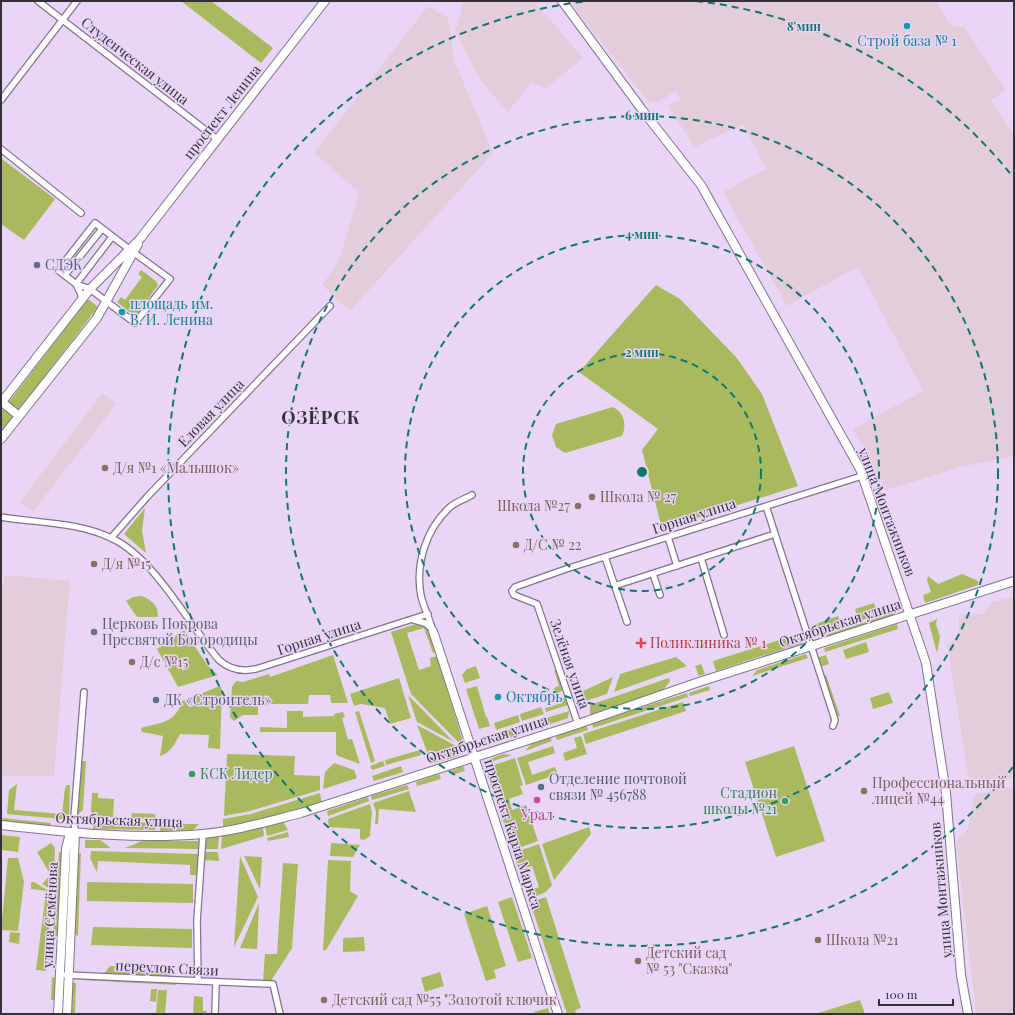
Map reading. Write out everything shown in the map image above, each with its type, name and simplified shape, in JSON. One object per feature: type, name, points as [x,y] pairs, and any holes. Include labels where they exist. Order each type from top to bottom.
[{"type":"street","name":"Студенческая улица","points":[[38,1],[217,139]]},
{"type":"street","points":[[1,100],[77,1]]},
{"type":"street","name":"проспект Ленина","points":[[1,402],[90,289],[131,251],[140,240],[325,1]]},
{"type":"street","name":"улица Монтажников","points":[[562,1],[643,111],[701,185],[789,345],[857,462],[926,663],[946,793],[961,974],[968,1014]]},
{"type":"street","points":[[1,149],[81,213]]},
{"type":"street","points":[[94,223],[112,237],[170,279],[135,323],[90,289],[76,284],[58,270],[94,223]]},
{"type":"street","points":[[65,275],[102,229]]},
{"type":"street","points":[[76,284],[112,237]]},
{"type":"street","name":"проспект Ленина","points":[[1,439],[96,318],[131,251]]},
{"type":"street","points":[[76,284],[81,294],[81,300]]},
{"type":"street","name":"Еловая улица","points":[[111,538],[152,492],[330,306]]},
{"type":"street","points":[[1,402],[19,416]]},
{"type":"street","name":"Горная улица","points":[[540,613],[537,604],[513,593],[512,591],[515,587],[534,579],[605,556],[862,476]]},
{"type":"street","name":"проспект Карла Маркса","points":[[472,495],[451,506],[432,526],[424,545],[421,569],[421,596],[558,1014]]},
{"type":"street","points":[[766,506],[835,720],[833,726]]},
{"type":"street","points":[[1,517],[78,528],[111,538]]},
{"type":"street","points":[[614,586],[775,534]]},
{"type":"street","points":[[668,537],[677,566]]},
{"type":"street","name":"Горная улица","points":[[111,538],[128,548],[145,564],[167,590],[220,660],[225,665],[239,670],[256,669],[428,614]]},
{"type":"street","points":[[605,556],[627,622]]},
{"type":"street","points":[[701,558],[724,635]]},
{"type":"street","points":[[653,574],[660,594]]},
{"type":"street","name":"Октябрьская улица","points":[[1,825],[72,833],[158,837],[203,834],[242,827],[301,813],[578,724],[696,683],[1014,581]]},
{"type":"street","name":"Зелёная улица","points":[[540,613],[578,724]]},
{"type":"street","points":[[410,620],[421,620],[433,631]]},
{"type":"street","name":"улица Семёнова","points":[[67,1014],[64,975],[66,849],[72,833],[74,818],[84,692]]},
{"type":"street","points":[[198,981],[197,923],[203,834]]},
{"type":"street","name":"улица Семёнова","points":[[58,1014],[64,975]]},
{"type":"street","name":"переулок Связи","points":[[64,975],[273,984],[280,1014]]},
{"type":"street","points":[[215,1014],[216,982]]},
{"type":"shaded area","points":[[464,1],[534,1],[583,58],[546,88],[531,82],[508,112],[481,81],[455,31]]},
{"type":"shaded area","points":[[573,1],[936,1],[950,25],[965,28],[1006,90],[991,100],[1014,136],[1014,456],[961,467],[886,490],[853,429],[923,391],[858,267],[787,306],[723,192],[766,169],[743,124],[695,147],[668,106],[680,99],[676,91],[657,103],[648,101],[572,5]]},
{"type":"shaded area","points":[[428,6],[448,18],[454,60],[493,153],[350,311],[322,285],[339,261],[359,192],[314,153]]},
{"type":"shaded area","points":[[102,393],[117,403],[33,512],[20,502]]},
{"type":"shaded area","points":[[5,575],[70,581],[54,776],[1,776],[1,595]]},
{"type":"shaded area","points":[[1014,597],[1014,774],[1012,774],[1013,778],[970,788],[947,644],[959,638],[959,615],[983,614],[992,602]]},
{"type":"shaded area","points":[[1014,787],[1014,1014],[976,1014],[956,840],[968,829],[975,794]]},
{"type":"green space","points":[[181,1],[211,1],[273,48],[261,63]]},
{"type":"green space","points":[[2,159],[55,199],[24,240],[1,224]]},
{"type":"green space","points":[[141,270],[156,281],[158,285],[138,313],[132,314],[117,302],[121,297],[125,300],[142,277],[138,274]]},
{"type":"green space","points":[[656,285],[680,299],[736,357],[762,394],[798,486],[662,529],[642,450],[658,429],[579,372]]},
{"type":"green space","points":[[88,299],[98,307],[18,411],[8,403]]},
{"type":"green space","points":[[613,407],[620,412],[624,419],[624,432],[622,436],[565,453],[556,447],[552,435],[556,424]]},
{"type":"green space","points":[[4,408],[14,415],[1,433],[1,412]]},
{"type":"green space","points":[[145,508],[142,531],[146,553],[124,534]]},
{"type":"green space","points":[[962,574],[978,581],[978,585],[925,603],[923,595],[931,592],[927,580],[928,576],[938,584]]},
{"type":"green space","points":[[142,596],[156,606],[158,617],[137,617],[126,601],[133,597]]},
{"type":"green space","points":[[874,603],[878,615],[859,621],[855,609]]},
{"type":"green space","points":[[893,613],[895,618],[822,642],[820,637]]},
{"type":"green space","points":[[838,616],[841,627],[819,634],[816,624]]},
{"type":"green space","points":[[937,619],[936,624],[940,637],[937,653],[929,623]]},
{"type":"green space","points":[[416,624],[425,627],[428,630],[436,652],[433,653],[424,628],[407,633],[419,670],[431,666],[430,658],[437,656],[463,742],[459,743],[411,694],[391,632]]},
{"type":"green space","points":[[897,624],[898,629],[825,652],[824,648]]},
{"type":"green space","points":[[184,630],[208,666],[218,675],[178,687],[157,649]]},
{"type":"green space","points":[[799,634],[802,643],[716,671],[713,661]]},
{"type":"green space","points":[[866,642],[869,652],[846,659],[843,650]]},
{"type":"green space","points":[[806,654],[808,658],[752,676],[757,670]]},
{"type":"green space","points":[[333,655],[348,703],[331,703],[330,695],[309,695],[308,704],[258,704],[258,715],[243,715],[234,721],[230,717],[232,687],[236,681],[243,682],[269,674],[270,677]]},
{"type":"green space","points":[[826,655],[829,664],[820,667],[817,658]]},
{"type":"green space","points":[[676,657],[687,666],[614,692],[620,674]]},
{"type":"green space","points":[[701,664],[705,674],[699,676],[695,666]]},
{"type":"green space","points":[[476,666],[480,678],[465,683],[462,675],[467,669]]},
{"type":"green space","points":[[558,669],[564,690],[556,694],[554,688],[559,686],[554,670]]},
{"type":"green space","points":[[824,675],[826,675],[840,716],[838,716]]},
{"type":"green space","points":[[613,677],[607,694],[579,703],[578,698],[581,692]]},
{"type":"green space","points":[[399,678],[411,718],[390,724],[385,708],[361,704],[354,706],[350,694]]},
{"type":"green space","points":[[669,678],[670,681],[662,692],[590,715],[590,705]]},
{"type":"green space","points":[[220,686],[222,690],[220,749],[208,748],[209,735],[180,734],[170,750],[164,755],[160,756],[163,736],[142,732],[141,728],[166,721],[179,709],[182,701]]},
{"type":"green space","points":[[477,686],[490,726],[479,729],[466,689]]},
{"type":"green space","points":[[709,686],[710,690],[690,696],[689,693]]},
{"type":"green space","points":[[889,692],[893,703],[873,709],[870,698]]},
{"type":"green space","points":[[687,693],[688,697],[593,728],[592,723]]},
{"type":"green space","points":[[408,695],[454,742],[417,722]]},
{"type":"green space","points":[[562,699],[566,699],[568,705],[546,712],[545,708],[562,703]]},
{"type":"green space","points":[[683,702],[686,711],[586,744],[583,734]]},
{"type":"green space","points":[[541,707],[544,714],[522,721],[520,714]]},
{"type":"green space","points":[[287,711],[303,711],[303,717],[334,716],[334,714],[343,712],[345,717],[342,718],[348,740],[352,739],[360,764],[336,754],[336,732],[260,732],[260,727],[287,728]]},
{"type":"green space","points":[[359,711],[375,761],[371,763],[355,712]]},
{"type":"green space","points":[[569,711],[568,718],[486,746],[483,738]]},
{"type":"green space","points":[[518,715],[520,722],[496,730],[494,723]]},
{"type":"green space","points":[[586,724],[588,730],[557,740],[555,734]]},
{"type":"green space","points":[[417,725],[456,746],[428,754]]},
{"type":"green space","points":[[581,736],[587,754],[565,761],[563,753],[577,748],[574,738]]},
{"type":"green space","points":[[550,737],[552,741],[525,751],[532,743]]},
{"type":"green space","points":[[553,746],[555,753],[528,762],[532,775],[555,767],[558,774],[526,785],[517,758]]},
{"type":"green space","name":"Стадион школы №21","points":[[794,746],[825,841],[776,857],[745,762]]},
{"type":"green space","points":[[420,750],[421,755],[386,765],[385,760]]},
{"type":"green space","points":[[458,750],[459,756],[431,764],[430,758]]},
{"type":"green space","points":[[227,754],[295,756],[294,775],[320,776],[320,790],[250,811],[224,816]]},
{"type":"green space","points":[[504,754],[512,755],[490,762],[489,759]]},
{"type":"green space","points":[[515,758],[523,785],[520,786],[523,794],[509,799],[512,810],[526,805],[538,841],[513,850],[485,768]]},
{"type":"green space","points":[[82,761],[86,761],[83,810],[78,814]]},
{"type":"green space","points":[[383,761],[385,766],[372,770],[370,766]]},
{"type":"green space","points":[[334,763],[354,770],[357,778],[323,789],[325,772]]},
{"type":"green space","points":[[401,766],[403,772],[374,781],[372,776]]},
{"type":"green space","points":[[463,766],[465,771],[452,775],[451,771]]},
{"type":"green space","points":[[439,774],[441,779],[417,786],[416,782]]},
{"type":"green space","points":[[17,784],[14,810],[62,814],[65,788],[67,785],[70,785],[69,815],[61,819],[7,814],[9,790]]},
{"type":"green space","points":[[407,785],[409,789],[372,800],[371,796]]},
{"type":"green space","points":[[409,791],[416,812],[379,809],[378,824],[375,824],[376,812],[373,803]]},
{"type":"green space","points":[[92,793],[98,793],[98,798],[114,799],[113,817],[94,816],[91,811]]},
{"type":"green space","points":[[320,793],[322,804],[223,828],[223,819],[251,814]]},
{"type":"green space","points":[[368,797],[369,801],[328,816],[327,811]]},
{"type":"green space","points":[[370,804],[372,812],[370,836],[364,840],[360,839],[360,829],[329,827],[328,819]]},
{"type":"green space","points":[[132,813],[155,814],[156,820],[131,819]]},
{"type":"green space","points":[[2,818],[51,823],[50,826],[4,821]]},
{"type":"green space","points":[[94,820],[156,823],[155,830],[93,829]]},
{"type":"green space","points":[[283,821],[288,830],[267,836],[265,826]]},
{"type":"green space","points":[[160,824],[199,824],[193,830],[160,831]]},
{"type":"green space","points":[[263,826],[264,836],[221,849],[222,835]]},
{"type":"green space","points":[[589,827],[591,834],[554,880],[542,844]]},
{"type":"green space","points":[[288,832],[289,837],[268,841],[267,838]]},
{"type":"green space","points":[[1,835],[20,837],[18,852],[1,850]]},
{"type":"green space","points":[[219,835],[218,849],[203,849],[204,839]]},
{"type":"green space","points":[[85,840],[100,840],[111,848],[85,848]]},
{"type":"green space","points":[[142,841],[199,841],[198,849],[125,848]]},
{"type":"green space","points":[[51,843],[55,848],[54,869],[49,872],[37,852]]},
{"type":"green space","points":[[331,843],[360,845],[353,857],[330,856]]},
{"type":"green space","points":[[539,844],[552,885],[546,892],[534,897],[531,890],[539,887],[532,866],[522,869],[528,890],[530,890],[532,897],[529,898],[513,853]]},
{"type":"green space","points":[[91,851],[200,854],[198,875],[190,875],[190,865],[98,861],[97,872],[90,858]]},
{"type":"green space","points":[[59,852],[65,852],[59,936],[53,936]]},
{"type":"green space","points":[[69,852],[66,970],[63,970]]},
{"type":"green space","points":[[203,852],[218,852],[219,861],[203,860]]},
{"type":"green space","points":[[76,853],[81,853],[78,936],[71,933]]},
{"type":"green space","points":[[240,856],[258,897],[234,947]]},
{"type":"green space","points":[[244,856],[262,857],[260,889]]},
{"type":"green space","points":[[8,858],[18,858],[24,882],[18,931],[1,930]]},
{"type":"green space","points":[[328,860],[351,861],[350,891],[358,896],[326,950],[323,950]]},
{"type":"green space","points":[[283,863],[298,864],[292,948],[271,981],[263,981],[265,954],[277,954]]},
{"type":"green space","points":[[54,871],[53,891],[42,884]]},
{"type":"green space","points":[[31,882],[34,882],[49,891],[31,889]]},
{"type":"green space","points":[[87,882],[193,884],[193,903],[87,901]]},
{"type":"green space","points":[[46,892],[52,893],[46,971],[36,970]]},
{"type":"green space","points":[[512,897],[532,958],[518,962],[498,902]]},
{"type":"green space","points":[[546,897],[581,1008],[575,1010],[576,1014],[567,1014],[530,902]]},
{"type":"green space","points":[[259,903],[257,949],[240,948]]},
{"type":"green space","points":[[487,906],[506,966],[494,970],[496,978],[486,981],[464,914]]},
{"type":"green space","points":[[93,927],[192,929],[192,948],[91,945]]},
{"type":"green space","points":[[10,932],[20,933],[19,944],[9,942]]},
{"type":"green space","points":[[364,937],[365,951],[343,952],[343,938]]},
{"type":"green space","points":[[110,966],[170,972],[169,978],[104,974]]},
{"type":"green space","points":[[440,972],[444,986],[425,992],[421,978]]},
{"type":"green space","points":[[52,977],[57,978],[56,1000],[51,1000]]},
{"type":"green space","points":[[82,978],[177,982],[176,985],[82,980]]},
{"type":"green space","points":[[70,983],[76,983],[75,1014],[69,1014]]},
{"type":"green space","points":[[151,989],[157,989],[156,1002],[150,1001]]},
{"type":"green space","points":[[158,990],[167,990],[165,1013],[156,1013]]},
{"type":"green space","points":[[194,996],[203,997],[203,1011],[207,1011],[206,1014],[193,1014]]},
{"type":"green space","points":[[860,1000],[865,1014],[815,1014]]},
{"type":"green space","points":[[548,1008],[550,1014],[535,1014],[534,1012]]},
{"type":"place","name":"Строй база № 1","points":[[907,26]]},
{"type":"place","name":"СДЭК","points":[[37,265]]},
{"type":"place","name":"площадь им. В. И. Ленина","points":[[122,312]]},
{"type":"place","name":"Д/я №1 «Малышок»","points":[[105,468]]},
{"type":"place","name":"Школа № 27","points":[[592,497]]},
{"type":"place","name":"Школа №27","points":[[578,506]]},
{"type":"place","name":"Д/С № 22","points":[[516,545]]},
{"type":"place","name":"Д/я №15","points":[[94,564]]},
{"type":"place","name":"Церковь Покрова Пресвятой Богородицы","points":[[94,632]]},
{"type":"place","name":"Поликлиника № 1","points":[[641,643]]},
{"type":"place","name":"Д/с №15","points":[[132,662]]},
{"type":"place","name":"Октябрь","points":[[498,697]]},
{"type":"place","name":"ДК «Строитель»","points":[[156,700]]},
{"type":"place","name":"КСК Лидер","points":[[192,774]]},
{"type":"place","name":"Отделение почтовой связи № 456788","points":[[541,787]]},
{"type":"place","name":"Профессиональный лицей №44","points":[[864,791]]},
{"type":"place","name":"Урал","points":[[537,800]]},
{"type":"place","name":"Стадион школы №21","points":[[785,801]]},
{"type":"place","name":"Школа №21","points":[[818,940]]},
{"type":"place","name":"Детский сад № 53 \"Сказка\"","points":[[638,961]]},
{"type":"place","name":"Детский сад №55 \"Золотой ключик","points":[[324,1000]]},
{"type":"district","name":"ОЗЁРСК","points":[[321,418]]}]
